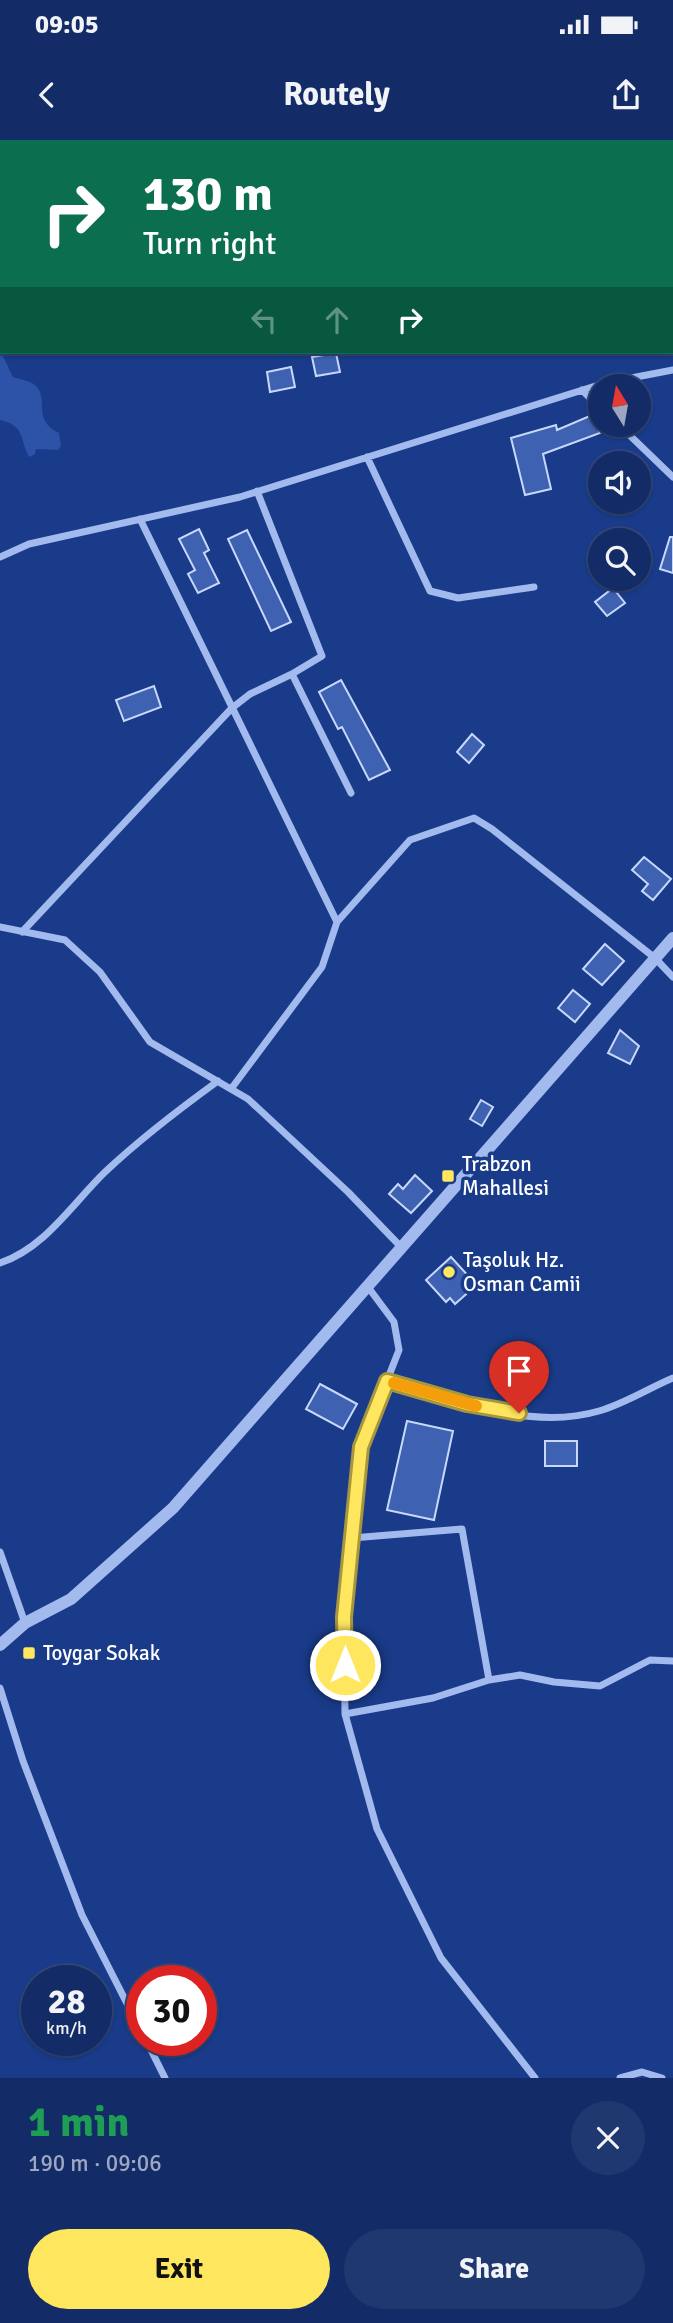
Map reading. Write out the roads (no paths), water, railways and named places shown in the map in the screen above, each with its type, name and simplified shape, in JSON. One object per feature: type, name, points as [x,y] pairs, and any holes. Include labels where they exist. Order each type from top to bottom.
[{"type":"street","points":[[0,557],[29,544],[257,491],[582,390],[673,370]]},
{"type":"street","points":[[582,390],[588,396]]},
{"type":"street","points":[[632,438],[673,477]]},
{"type":"street","points":[[367,457],[430,591],[458,598],[534,587]]},
{"type":"street","points":[[22,932],[232,708],[250,694],[322,656],[257,491]]},
{"type":"street","points":[[140,519],[337,922]]},
{"type":"street","points":[[292,674],[351,793]]},
{"type":"street","points":[[231,1089],[322,967],[337,922],[410,839],[474,818],[655,958],[673,977]]},
{"type":"street","points":[[0,927],[65,940],[100,972],[150,1042],[248,1099],[348,1192],[402,1248]]},
{"type":"street","points":[[0,1645],[25,1623],[71,1599],[173,1508],[673,938]]},
{"type":"street","points":[[0,1263],[40,1240],[104,1173],[147,1134],[218,1081]]},
{"type":"street","points":[[368,1287],[394,1322],[399,1350],[361,1447],[344,1617],[345,1714],[377,1829],[441,1958],[535,2078]]},
{"type":"street","points":[[387,1381],[467,1404],[544,1418],[598,1411],[673,1378]]},
{"type":"street","points":[[352,1538],[462,1529],[489,1680]]},
{"type":"street","points":[[0,1552],[25,1623]]},
{"type":"street","points":[[345,1714],[433,1698],[489,1680],[520,1675],[554,1682],[600,1686],[650,1660],[673,1661]]},
{"type":"street","points":[[0,1688],[23,1761],[82,1915],[126,2002]]},
{"type":"street","points":[[153,2056],[165,2078]]},
{"type":"street","points":[[620,2078],[642,2072],[662,2078]]},
{"type":"place","name":"Trabzon Mahallesi","points":[[448,1176]]},
{"type":"place","name":"Taşoluk Hz. Osman Camii","points":[[449,1272]]},
{"type":"place","name":"Toygar Sokak","points":[[29,1653]]}]
